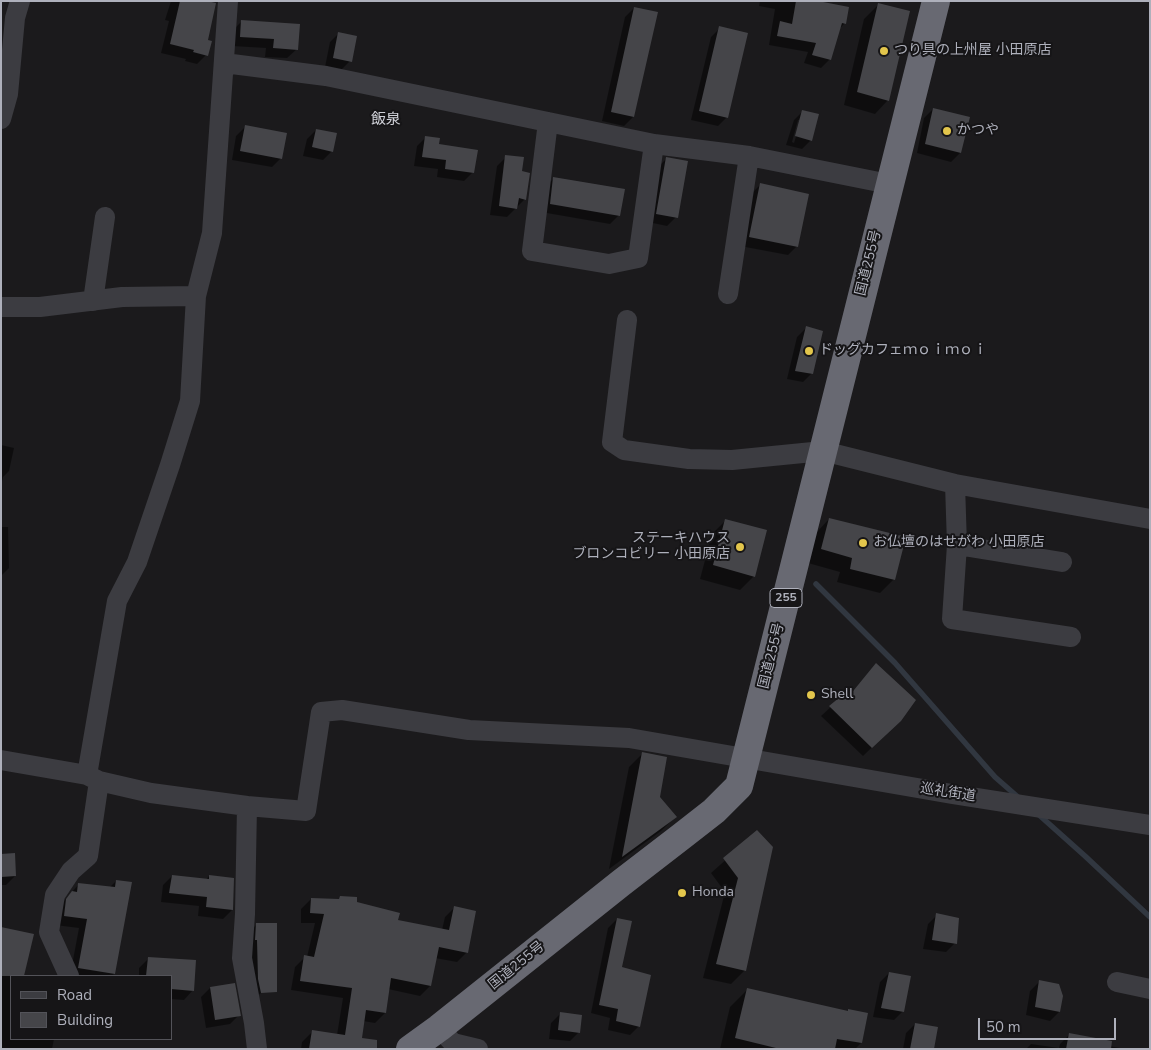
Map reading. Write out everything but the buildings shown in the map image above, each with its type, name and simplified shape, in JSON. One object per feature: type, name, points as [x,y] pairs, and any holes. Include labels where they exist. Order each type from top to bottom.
[{"type":"highway","name":"国道255号","points":[[410,1049],[714,811],[739,786],[936,1]]},
{"type":"street","points":[[1,119],[8,94],[15,18],[20,1]]},
{"type":"street","points":[[69,975],[49,932],[55,895],[71,871],[88,856],[93,778],[117,601],[137,562],[190,401],[196,296],[212,233],[228,1]]},
{"type":"street","points":[[224,63],[326,76],[654,144],[749,156],[889,184]]},
{"type":"street","points":[[548,122],[532,251],[609,264],[638,258],[654,144]]},
{"type":"street","points":[[728,294],[749,156]]},
{"type":"street","points":[[93,301],[105,217]]},
{"type":"street","points":[[1,306],[40,308],[122,297],[196,296]]},
{"type":"street","points":[[627,320],[612,442],[624,450],[689,459],[732,460],[823,451],[955,484],[1150,519]]},
{"type":"street","points":[[955,484],[957,545],[952,619],[1071,637]]},
{"type":"street","points":[[957,545],[1062,562]]},
{"type":"street","name":"巡礼街道","points":[[247,806],[306,811],[321,712],[342,710],[469,730],[629,738],[1150,825]]},
{"type":"street","points":[[1,760],[93,778],[151,793],[247,806],[245,914],[242,958],[257,1049]]},
{"type":"street","points":[[1117,982],[1150,989]]},
{"type":"street","points":[[439,1028],[453,1043],[478,1049]]},
{"type":"waterway","points":[[816,584],[895,663],[995,777],[1019,798]]},
{"type":"waterway","points":[[1038,814],[1150,917]]},
{"type":"place","name":"つり具の上州屋 小田原店","points":[[884,51]]},
{"type":"place","name":"かつや","points":[[947,131]]},
{"type":"place","name":"ドッグカフェｍｏｉｍｏｉ","points":[[809,351]]},
{"type":"place","name":"お仏壇のはせがわ 小田原店","points":[[863,543]]},
{"type":"place","name":"ステーキハウス ブロンコビリー 小田原店","points":[[740,547]]},
{"type":"place","name":"Shell","points":[[811,695]]},
{"type":"place","name":"Honda","points":[[682,893]]},
{"type":"district","name":"飯泉","points":[[386,120]]}]
